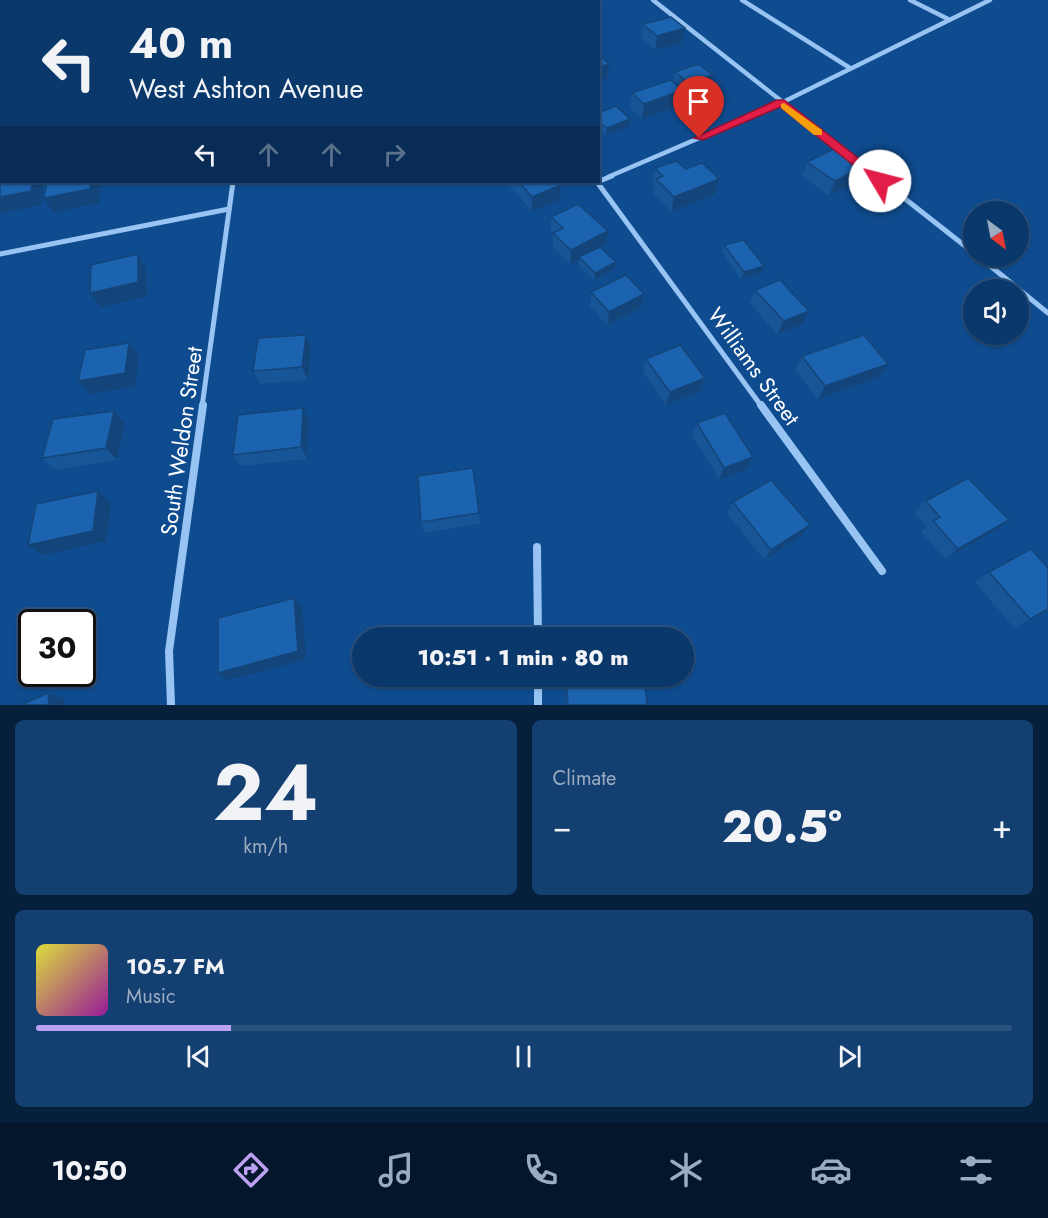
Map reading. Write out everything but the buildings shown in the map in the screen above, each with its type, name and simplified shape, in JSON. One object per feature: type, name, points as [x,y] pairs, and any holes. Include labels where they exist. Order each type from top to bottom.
[{"type":"street","points":[[653,0],[963,244]]},
{"type":"street","points":[[742,0],[850,68]]},
{"type":"street","points":[[910,0],[948,19]]},
{"type":"street","points":[[600,181],[781,103],[990,0]]},
{"type":"street","name":"South Weldon Street","points":[[171,705],[169,651],[214,335],[233,183]]},
{"type":"street","name":"Williams Street","points":[[598,183],[882,571]]},
{"type":"street","points":[[0,254],[229,209]]},
{"type":"street","points":[[992,267],[1048,313]]},
{"type":"street","points":[[537,547],[538,627]]},
{"type":"street","points":[[538,687],[538,705]]},
{"type":"slow traffic","points":[[784,106],[818,133]]},
{"type":"route","points":[[699,138],[781,103],[880,181]]}]
